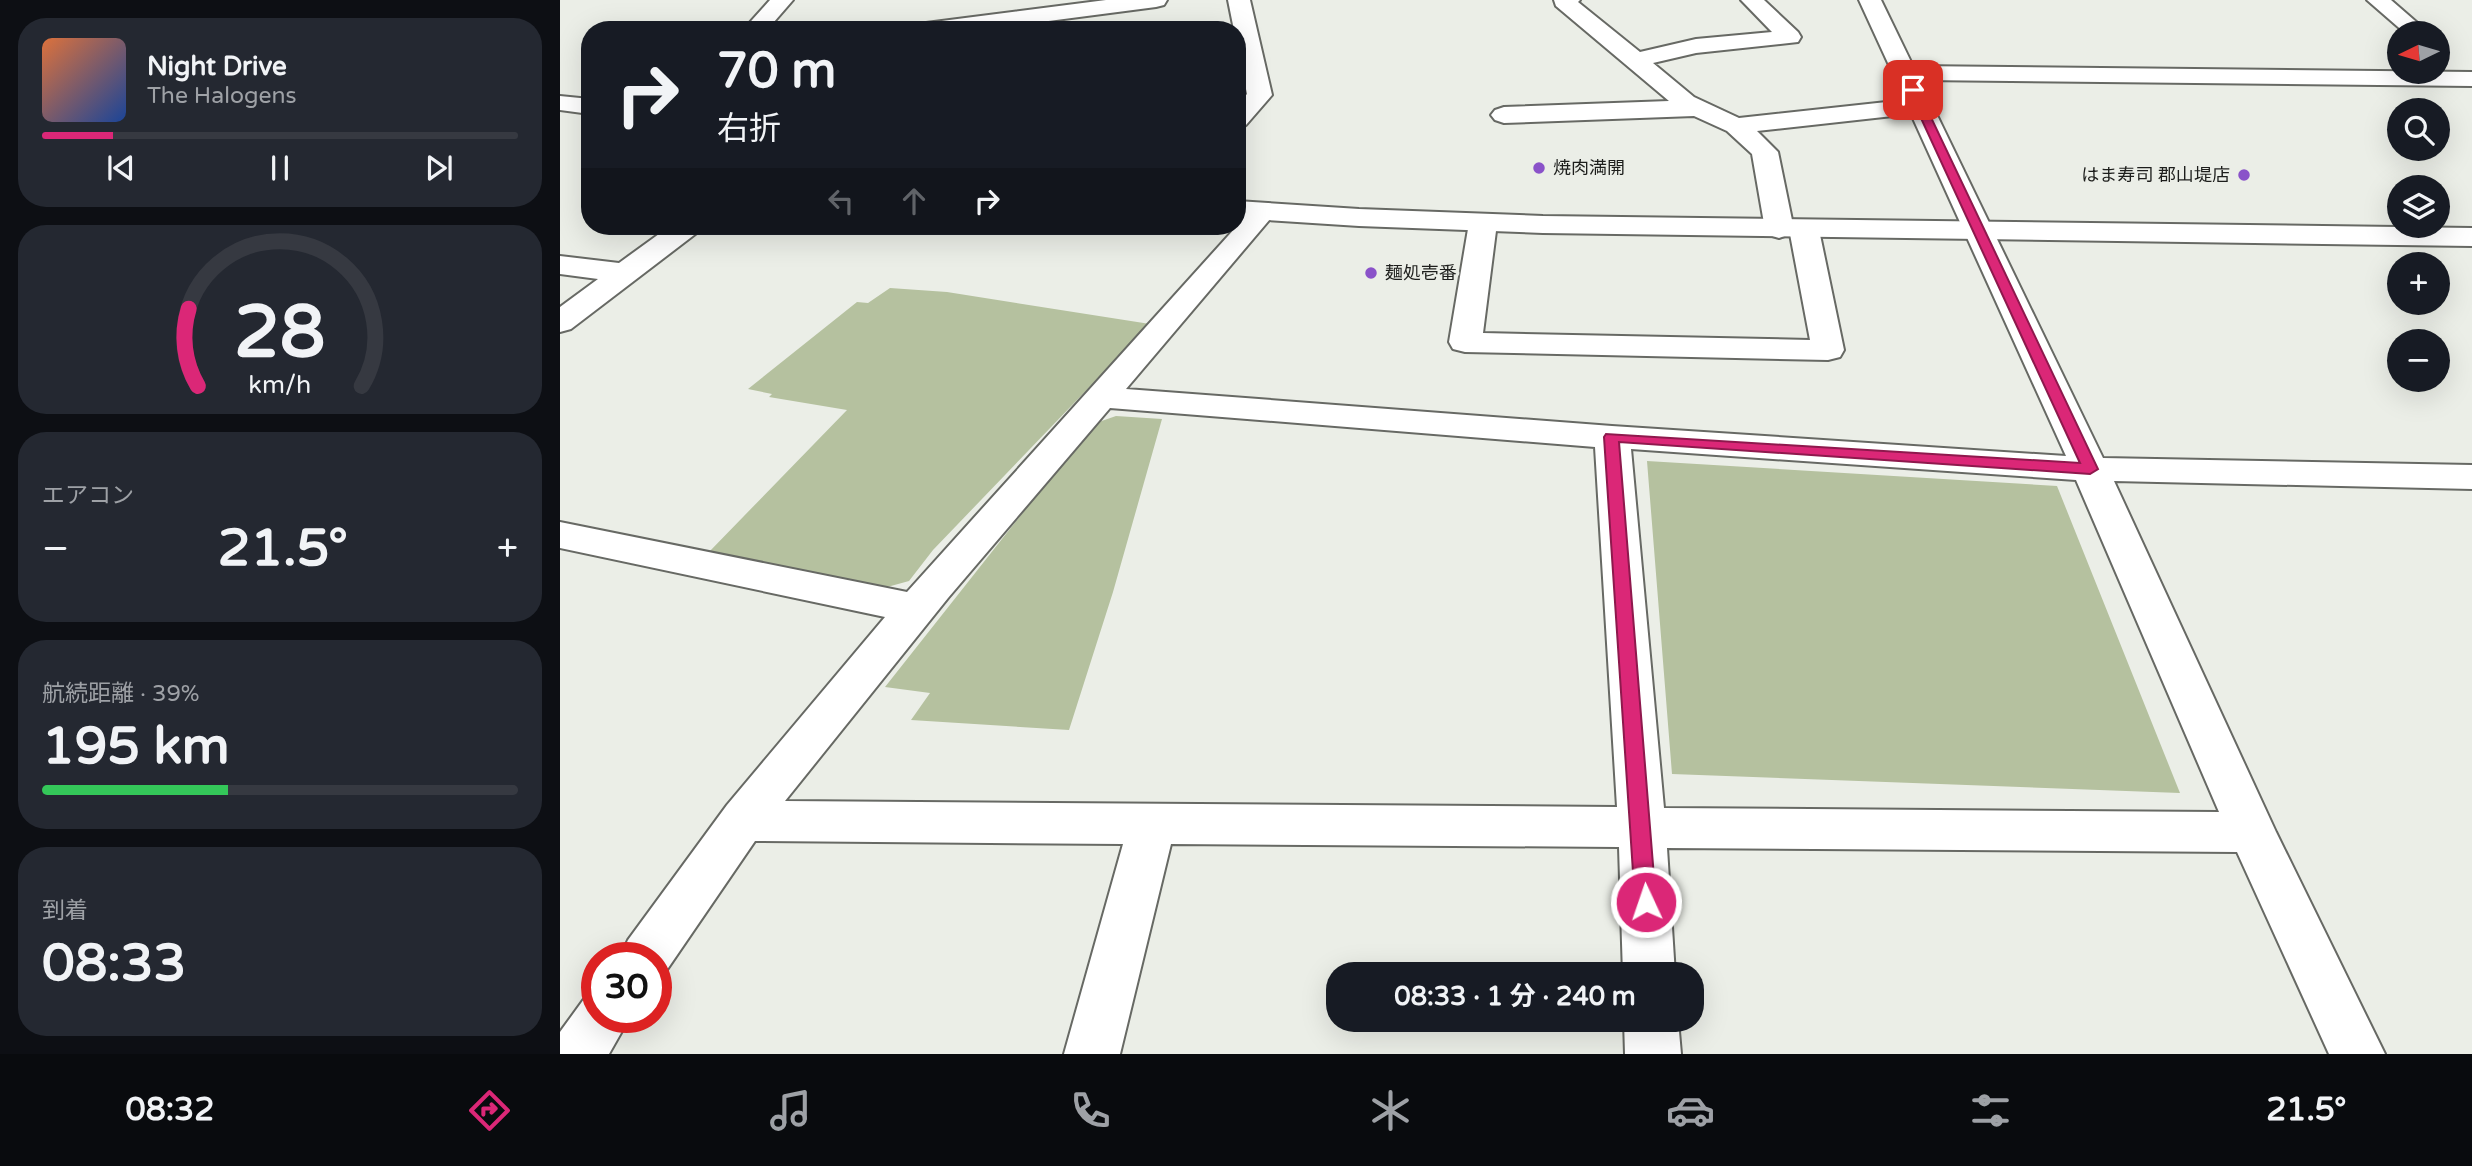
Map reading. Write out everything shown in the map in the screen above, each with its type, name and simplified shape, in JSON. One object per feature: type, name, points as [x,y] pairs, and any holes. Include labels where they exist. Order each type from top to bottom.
[{"type":"street","points":[[762,21],[782,0]]},
{"type":"street","points":[[995,21],[1156,0]]},
{"type":"street","points":[[1239,0],[1244,21]]},
{"type":"street","points":[[1483,223],[1465,342],[1828,350],[1765,152],[1736,125],[1685,102],[1564,1],[1569,0]]},
{"type":"street","points":[[1634,61],[1696,46],[1790,37],[1752,0]]},
{"type":"street","points":[[1870,0],[2090,469],[2252,832],[2357,1054]]},
{"type":"street","points":[[2378,0],[2403,21]]},
{"type":"street","points":[[1246,31],[1260,94],[1246,110]]},
{"type":"street","points":[[2450,60],[2472,79]]},
{"type":"street","points":[[1905,73],[2472,79]]},
{"type":"street","points":[[560,103],[581,106]]},
{"type":"street","points":[[1736,125],[1920,106]]},
{"type":"street","points":[[1504,115],[1698,108]]},
{"type":"street","points":[[1250,211],[1483,223],[1792,230],[2472,237]]},
{"type":"street","points":[[560,322],[676,235]]},
{"type":"street","points":[[657,942],[743,821],[916,608],[1103,397],[1231,235]]},
{"type":"street","points":[[560,265],[626,273]]},
{"type":"street","points":[[1103,397],[1612,437],[2090,469],[2472,478]]},
{"type":"street","points":[[1612,437],[1642,829],[1648,962]]},
{"type":"street","points":[[560,535],[916,608]]},
{"type":"street","points":[[743,821],[2252,832]]},
{"type":"street","points":[[1092,1054],[1152,825]]},
{"type":"street","points":[[1652,1032],[1653,1054]]},
{"type":"street","points":[[577,1054],[592,1033]]},
{"type":"green space","points":[[890,288],[947,292],[1150,324],[933,550],[909,581],[880,589],[709,552],[847,410],[769,397],[772,394],[748,389],[857,302],[868,303]]},
{"type":"green space","points":[[1116,416],[1162,419],[1113,592],[1069,730],[911,720],[930,693],[885,687],[1093,424]]},
{"type":"green space","points":[[1647,461],[2057,486],[2180,793],[1672,774]]},
{"type":"place","name":"焼肉満開","points":[[1539,168]]},
{"type":"place","name":"はま寿司 郡山堤店","points":[[2244,175]]},
{"type":"place","name":"麺処壱番","points":[[1371,273]]},
{"type":"route","points":[[1646,902],[1612,437],[2090,469],[1913,90]]}]
